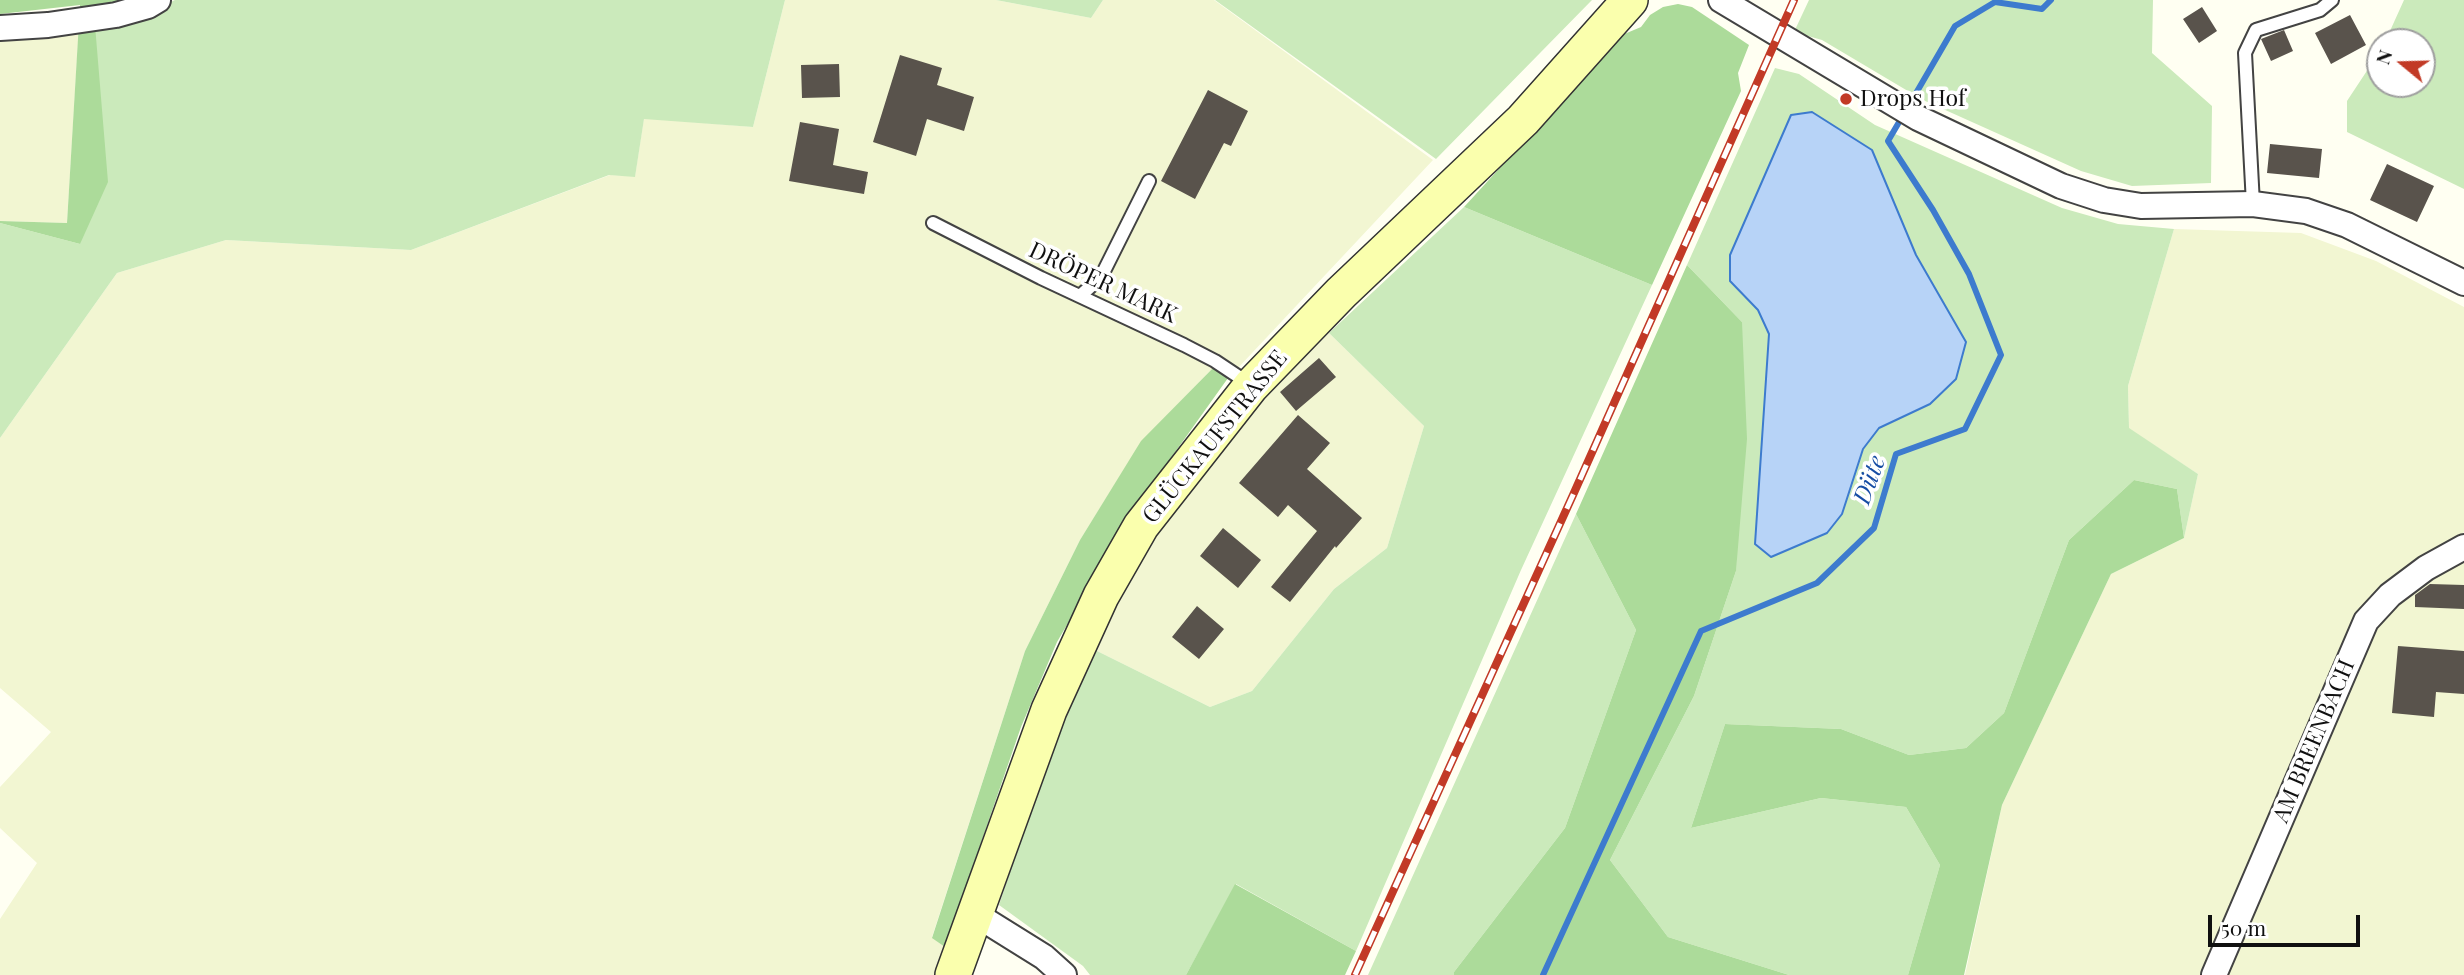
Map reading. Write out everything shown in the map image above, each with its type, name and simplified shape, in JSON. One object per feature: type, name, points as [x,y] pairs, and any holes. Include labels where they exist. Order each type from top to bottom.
[{"type":"main road","name":"GLÜCKAUFSTRASSE","points":[[953,975],[1049,710],[1101,596],[1141,526],[1251,386],[1341,293],[1523,120],[1630,0]]},
{"type":"street","points":[[0,28],[48,25],[116,15],[148,6],[158,0]]},
{"type":"street","points":[[1721,0],[1918,118],[2061,186],[2104,200],[2141,206],[2253,204],[2306,211],[2347,225],[2464,283]]},
{"type":"street","name":"AM BREENBACH","points":[[2214,975],[2366,621],[2390,595],[2464,547]]},
{"type":"street","points":[[975,914],[1044,957],[1064,975]]},
{"type":"lane","points":[[2253,204],[2245,53],[2256,30],[2320,10],[2329,1]]},
{"type":"lane","points":[[1080,296],[1101,277],[1149,181]]},
{"type":"lane","name":"DRÖPER MARK","points":[[933,223],[1184,345],[1215,361],[1251,386]]},
{"type":"green space","points":[[0,0],[142,0],[94,13],[108,182],[80,244],[0,221],[67,223],[80,5],[0,14]]},
{"type":"green space","points":[[175,0],[785,0],[753,127],[644,119],[635,177],[609,175],[411,250],[226,240],[117,273],[0,438],[0,223],[80,244],[95,24],[139,17]]},
{"type":"green space","points":[[785,0],[996,0],[1091,18],[1103,0],[1214,0],[1433,160],[1237,369],[1214,367],[1142,441],[1080,540],[1025,651],[932,937],[945,947],[935,975],[0,975],[0,919],[37,863],[0,828],[0,787],[51,732],[0,688],[0,438],[117,273],[226,240],[411,250],[610,175],[635,176],[644,118],[753,127]]},
{"type":"green space","points":[[996,0],[1103,0],[1091,18]]},
{"type":"green space","points":[[1215,0],[1592,0],[1436,159]]},
{"type":"green space","points":[[1809,0],[2153,0],[2152,53],[2212,106],[2211,183],[2132,186],[2081,171],[1923,100],[1822,40],[1794,32]]},
{"type":"green space","points":[[2404,0],[2464,0],[2464,189],[2347,132],[2347,101],[2366,72],[2366,98],[2436,98],[2436,28],[2391,28]]},
{"type":"green space","points":[[1678,4],[1692,7],[1749,45],[1738,73],[1741,91],[1652,285],[1464,207],[1622,35],[1641,27],[1650,15],[1663,7]]},
{"type":"green space","points":[[79,26],[67,223],[0,221],[0,31]]},
{"type":"green space","points":[[1775,68],[1799,74],[1875,125],[2062,208],[2118,224],[2174,229],[2128,386],[2129,428],[2198,474],[2184,538],[2177,489],[2134,480],[2069,540],[2004,713],[1966,748],[1909,755],[1841,729],[1725,724],[1691,828],[1821,798],[1906,807],[1940,865],[1908,975],[1789,975],[1668,937],[1610,860],[1694,696],[1736,571],[1742,322],[1687,265]]},
{"type":"green space","points":[[1464,207],[1652,285],[1521,570],[1356,951],[1236,884],[1186,975],[1090,975],[1083,966],[999,905],[1061,718],[1093,649],[1210,707],[1252,691],[1334,589],[1387,548],[1424,426],[1329,333]]},
{"type":"green space","points":[[2174,229],[2301,233],[2376,261],[2464,307],[2464,532],[2365,606],[2206,975],[1965,975],[2002,805],[2111,574],[2184,538],[2198,474],[2129,429],[2128,386]]},
{"type":"green space","points":[[1687,265],[1742,322],[1747,439],[1736,571],[1694,696],[1610,860],[1668,937],[1789,975],[1454,975],[1565,828],[1636,630],[1576,514]]},
{"type":"green space","points":[[1329,333],[1424,426],[1387,548],[1334,589],[1252,691],[1210,707],[1093,649],[1158,527],[1242,416]]},
{"type":"green space","points":[[1214,367],[1228,378],[1133,511],[1057,642],[1021,727],[945,947],[932,938],[1025,651],[1080,540],[1141,441]]},
{"type":"green space","points":[[2134,480],[2177,489],[2184,538],[2111,574],[2002,805],[1964,975],[1908,975],[1940,865],[1906,807],[1821,798],[1691,828],[1725,724],[1841,729],[1909,755],[1966,748],[2004,713],[2069,540]]},
{"type":"green space","points":[[1576,514],[1636,630],[1565,828],[1454,975],[1368,975]]},
{"type":"green space","points":[[2464,554],[2464,975],[2223,975],[2316,759],[2377,627],[2409,587]]},
{"type":"green space","points":[[1235,884],[1356,951],[1345,975],[1186,975]]},
{"type":"water","points":[[1812,112],[1872,150],[1916,255],[1966,342],[1956,379],[1930,404],[1879,428],[1863,449],[1842,514],[1827,533],[1771,557],[1755,544],[1769,334],[1758,310],[1730,281],[1730,255],[1791,115]]},
{"type":"building","points":[[2202,7],[2217,31],[2199,43],[2183,19]]},
{"type":"building","points":[[2350,15],[2366,45],[2331,64],[2315,33]]},
{"type":"building","points":[[2284,30],[2293,51],[2271,61],[2261,39]]},
{"type":"building","points":[[900,55],[942,68],[937,85],[974,97],[964,131],[927,119],[916,156],[873,142]]},
{"type":"building","points":[[839,64],[840,97],[802,98],[801,65]]},
{"type":"building","points":[[1208,90],[1248,111],[1231,146],[1224,143],[1195,199],[1161,181]]},
{"type":"building","points":[[800,122],[839,129],[833,165],[868,172],[864,194],[789,181]]},
{"type":"building","points":[[2270,144],[2322,149],[2319,178],[2267,173]]},
{"type":"building","points":[[2387,164],[2434,186],[2417,222],[2370,200]]},
{"type":"building","points":[[1319,358],[1336,377],[1296,411],[1280,392]]},
{"type":"building","points":[[1298,415],[1330,443],[1307,469],[1362,518],[1336,548],[1335,546],[1290,602],[1271,587],[1317,531],[1288,505],[1278,517],[1239,483]]},
{"type":"building","points":[[1223,528],[1261,560],[1238,588],[1200,556]]},
{"type":"building","points":[[2430,584],[2464,585],[2464,609],[2415,607],[2415,595]]},
{"type":"building","points":[[1197,606],[1224,629],[1199,659],[1172,637]]},
{"type":"building","points":[[2398,646],[2464,651],[2464,694],[2436,692],[2434,717],[2392,713]]},
{"type":"waterway","name":"Düte","points":[[1908,107],[1955,26],[1995,2],[2042,9],[2051,0]]},
{"type":"waterway","name":"Düte","points":[[1543,975],[1701,631],[1817,583],[1874,528],[1896,454],[1965,429],[2001,355],[1969,274],[1933,210],[1888,141],[1902,117]]},
{"type":"railway","points":[[1355,975],[1794,0]]},
{"type":"place","name":"Drops Hof","points":[[1846,99]]}]
